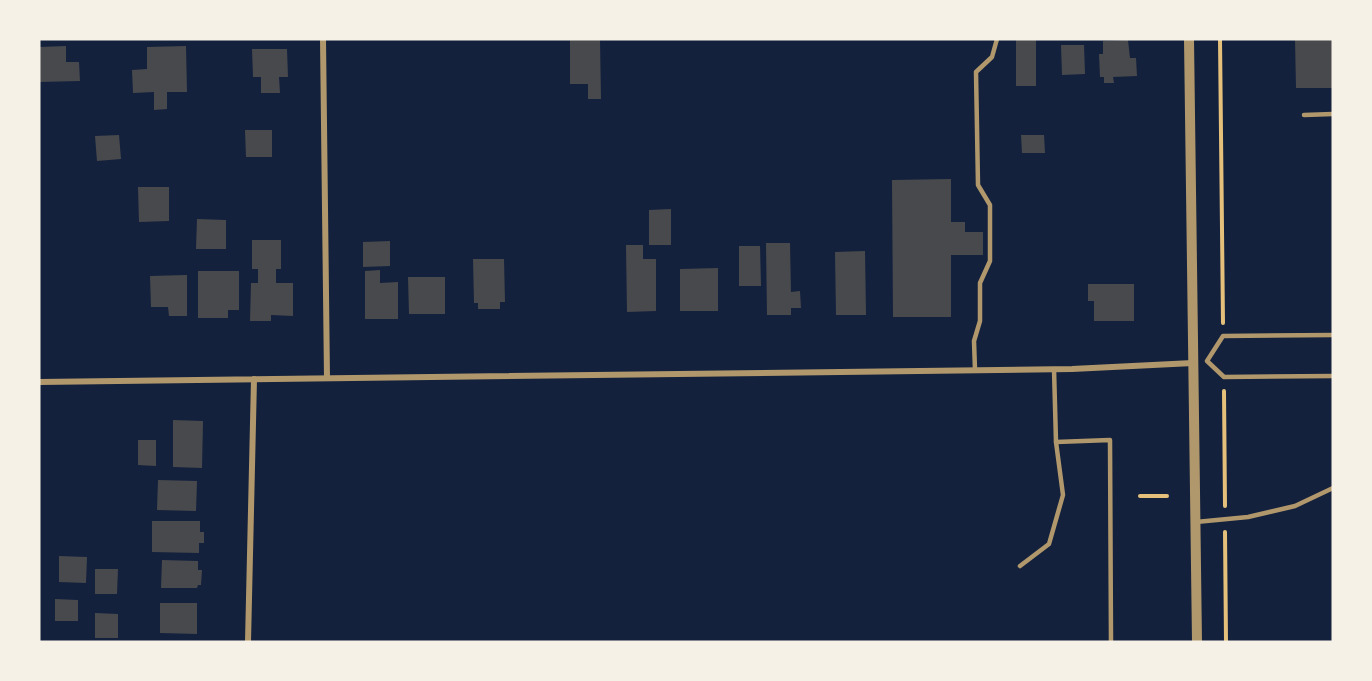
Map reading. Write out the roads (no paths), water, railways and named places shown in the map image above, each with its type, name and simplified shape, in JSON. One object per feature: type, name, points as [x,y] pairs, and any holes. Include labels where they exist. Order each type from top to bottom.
[{"type":"street","points":[[323,39],[327,378]]},
{"type":"street","points":[[1189,39],[1197,642]]},
{"type":"street","points":[[39,382],[1054,369],[1193,363]]},
{"type":"street","points":[[248,642],[254,379]]},
{"type":"lane","points":[[975,370],[974,341],[980,321],[980,283],[990,261],[990,205],[978,185],[976,72],[992,57],[997,39]]},
{"type":"lane","points":[[1304,114],[1333,114]]},
{"type":"lane","points":[[1193,363],[1207,361],[1223,336],[1333,335]]},
{"type":"lane","points":[[1207,361],[1224,377],[1333,376]]},
{"type":"lane","points":[[1020,566],[1049,544],[1063,495],[1056,442],[1054,369]]},
{"type":"lane","points":[[1056,442],[1110,440],[1111,642]]},
{"type":"lane","points":[[1196,522],[1248,517],[1295,506],[1333,488]]}]
